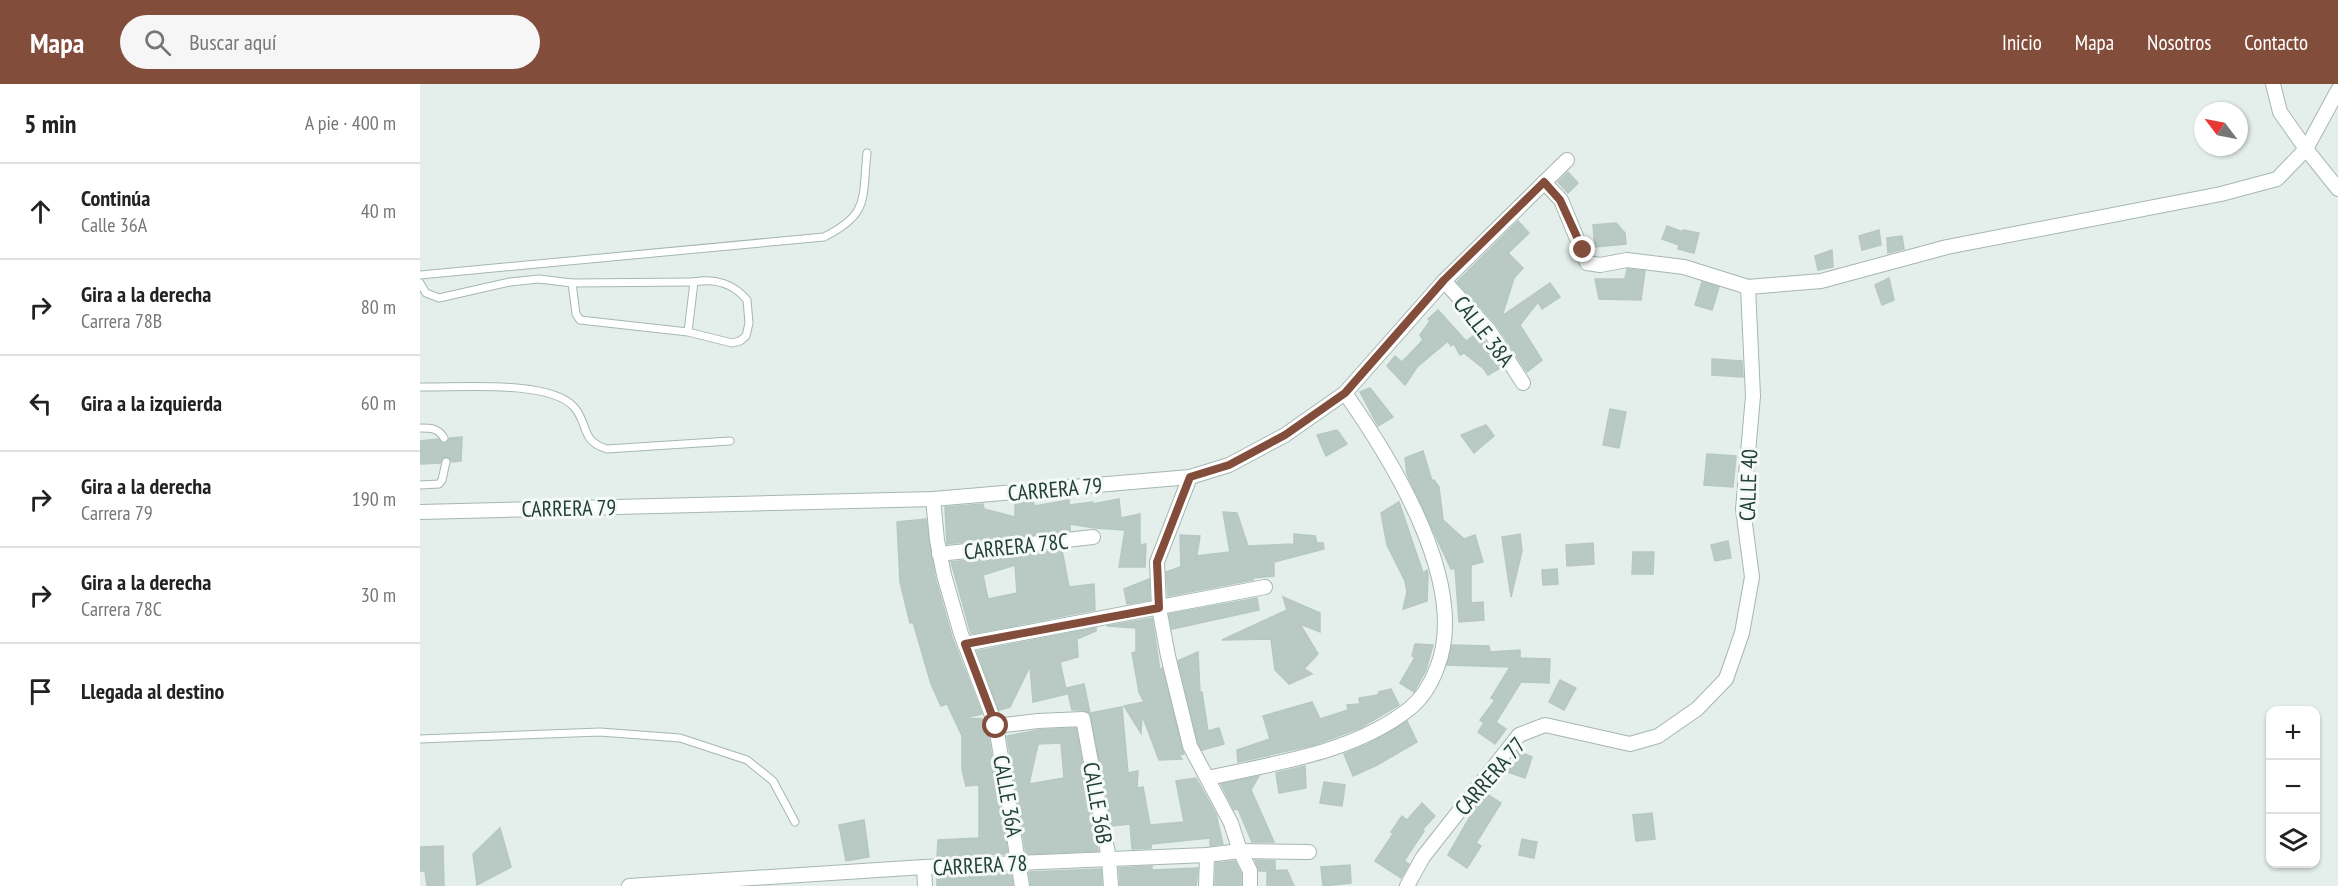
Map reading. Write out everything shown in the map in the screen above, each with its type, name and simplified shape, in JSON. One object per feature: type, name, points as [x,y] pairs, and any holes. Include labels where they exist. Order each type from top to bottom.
[{"type":"street","points":[[2273,84],[2280,112],[2338,189]]},
{"type":"street","points":[[1544,182],[1560,200],[1587,263],[1593,265],[1627,260],[1684,267],[1748,287],[1821,281],[1947,247],[2221,194],[2277,179],[2306,149],[2338,90]]},
{"type":"street","name":"CARRERA 79","points":[[420,512],[933,499],[1190,477],[1229,465],[1285,435],[1345,393],[1444,280],[1567,160]]},
{"type":"street","name":"CALLE 38A","points":[[1444,280],[1489,330],[1523,383]]},
{"type":"street","name":"CALLE 40","points":[[1726,679],[1742,633],[1752,577],[1743,509],[1753,396],[1748,287]]},
{"type":"street","points":[[1208,778],[1307,756],[1349,742],[1383,726],[1410,709],[1430,687],[1442,655],[1446,620],[1440,581],[1416,510],[1370,429],[1345,393]]},
{"type":"street","points":[[1190,477],[1157,562],[1159,608],[1190,746],[1231,823],[1240,851],[1250,871],[1250,886]]},
{"type":"street","name":"CALLE 36A","points":[[933,499],[939,554],[965,644],[996,726],[1022,886]]},
{"type":"street","name":"CARRERA 78C","points":[[939,554],[1093,537]]},
{"type":"street","points":[[965,644],[1265,587]]},
{"type":"street","name":"CARRERA 77","points":[[1407,886],[1424,857],[1519,735],[1545,725],[1630,744],[1658,736],[1697,709],[1726,679]]},
{"type":"street","name":"CALLE 36B","points":[[996,726],[1083,719],[1109,859],[1111,886]]},
{"type":"street","name":"CARRERA 78","points":[[629,886],[805,881],[924,867],[1207,855],[1240,851],[1302,852]]},
{"type":"street","points":[[1206,886],[1207,855]]},
{"type":"street","points":[[924,867],[925,886]]},
{"type":"lane","points":[[420,275],[824,237],[844,228],[861,209],[867,153]]},
{"type":"lane","points":[[420,283],[426,293],[439,298],[510,282],[539,279],[572,282],[694,282],[706,280],[732,285],[747,300],[749,323],[746,336],[732,343],[688,332],[580,320],[576,314],[572,282]]},
{"type":"lane","points":[[688,332],[694,282]]},
{"type":"lane","points":[[420,387],[535,388],[559,396],[575,408],[588,438],[596,446],[607,449],[730,441]]},
{"type":"lane","points":[[420,428],[434,428],[441,432],[444,438]]},
{"type":"lane","points":[[420,485],[438,484],[442,480],[446,462]]},
{"type":"lane","points":[[420,739],[600,732],[680,738],[747,760],[773,781],[795,822]]},
{"type":"building","points":[[1568,172],[1578,183],[1568,193],[1558,182]]},
{"type":"building","points":[[1518,221],[1529,233],[1508,253],[1523,268],[1514,278],[1502,316],[1550,283],[1560,297],[1542,309],[1538,302],[1520,325],[1542,360],[1527,372],[1496,324],[1457,282]]},
{"type":"building","points":[[1616,223],[1625,233],[1626,244],[1595,247],[1593,225]]},
{"type":"building","points":[[1667,226],[1683,232],[1683,230],[1699,233],[1694,253],[1678,249],[1679,245],[1662,239]]},
{"type":"building","points":[[1879,230],[1881,245],[1862,250],[1859,236]]},
{"type":"building","points":[[1902,236],[1904,249],[1888,253],[1887,238]]},
{"type":"building","points":[[1832,250],[1833,267],[1818,270],[1815,256]]},
{"type":"building","points":[[1627,269],[1645,271],[1641,300],[1599,299],[1595,279],[1625,279]]},
{"type":"building","points":[[1889,278],[1894,300],[1882,305],[1875,285]]},
{"type":"building","points":[[1702,282],[1719,287],[1712,310],[1695,305]]},
{"type":"building","points":[[1438,310],[1466,341],[1479,332],[1502,367],[1488,375],[1464,353],[1460,355],[1454,344],[1451,346],[1448,341],[1417,367],[1405,385],[1387,366],[1395,356],[1402,362],[1423,340],[1420,335],[1430,321],[1428,319]]},
{"type":"building","points":[[1712,359],[1742,361],[1743,377],[1712,375]]},
{"type":"building","points":[[1370,388],[1393,417],[1378,426],[1360,392]]},
{"type":"building","points":[[1610,409],[1626,412],[1619,448],[1603,445]]},
{"type":"building","points":[[1486,425],[1494,436],[1474,453],[1461,435]]},
{"type":"building","points":[[1337,430],[1347,444],[1326,456],[1317,435]]},
{"type":"building","points":[[462,437],[461,461],[452,462],[445,457],[440,463],[420,464],[420,441],[438,439],[445,443],[450,438]]},
{"type":"building","points":[[1423,451],[1432,481],[1434,480],[1439,487],[1443,520],[1464,539],[1475,535],[1483,562],[1471,565],[1471,603],[1483,602],[1484,620],[1459,622],[1455,568],[1451,569],[1407,474],[1405,458]]},
{"type":"building","points":[[1707,454],[1736,456],[1733,487],[1704,485]]},
{"type":"building","points":[[1119,499],[1121,518],[1140,514],[1140,545],[1146,544],[1145,567],[1119,567],[1125,530],[1070,524],[1070,531],[947,544],[945,507],[983,504],[984,509],[1015,517],[1015,503],[1033,502],[1035,506],[1069,500],[1069,505],[1093,502],[1093,504]]},
{"type":"building","points":[[1399,502],[1423,573],[1427,570],[1428,574],[1427,601],[1403,609],[1407,592],[1405,581],[1387,545],[1381,513]]},
{"type":"building","points":[[1223,512],[1237,513],[1248,546],[1294,544],[1294,534],[1315,536],[1317,543],[1323,543],[1324,549],[1274,562],[1274,576],[1253,578],[1253,580],[1168,596],[1166,572],[1183,566],[1181,566],[1180,535],[1200,536],[1196,561],[1197,556],[1230,552]]},
{"type":"building","points":[[926,519],[935,577],[952,637],[982,714],[964,718],[984,719],[987,728],[1008,854],[937,857],[938,840],[979,838],[979,785],[966,786],[962,770],[962,736],[947,704],[941,706],[931,684],[913,622],[910,623],[900,582],[897,522]]},
{"type":"building","points":[[1520,534],[1522,551],[1511,597],[1502,537]]},
{"type":"building","points":[[1728,541],[1731,558],[1715,561],[1711,545]]},
{"type":"building","points":[[1593,543],[1594,564],[1567,566],[1566,545]]},
{"type":"building","points":[[1062,550],[1069,587],[1094,584],[1095,610],[971,634],[951,562]],"holes":[[[1015,565],[1017,593],[988,599],[983,575]]]},
{"type":"building","points":[[1633,552],[1654,552],[1653,574],[1632,574]]},
{"type":"building","points":[[1557,569],[1558,584],[1543,585],[1542,570]]},
{"type":"building","points":[[1149,579],[1150,600],[1127,604],[1124,589]]},
{"type":"building","points":[[1283,597],[1320,613],[1320,632],[1300,624],[1318,654],[1304,669],[1312,674],[1289,684],[1275,670],[1271,639],[1222,640],[1287,610]]},
{"type":"building","points":[[1257,598],[1259,610],[1172,629],[1169,614]]},
{"type":"building","points":[[1152,618],[1160,670],[1162,668],[1184,754],[1179,755],[1182,759],[1159,760],[1142,715],[1141,733],[1124,706],[1144,702],[1139,692],[1132,653],[1136,652],[1136,628],[1107,626]]},
{"type":"building","points":[[1096,628],[1096,631],[1077,639],[1078,657],[1060,662],[1067,694],[1033,702],[1030,666],[1010,707],[999,710],[977,651]]},
{"type":"building","points":[[1415,644],[1433,645],[1426,670],[1414,692],[1400,683],[1415,657],[1412,656]]},
{"type":"building","points":[[1451,645],[1489,646],[1490,652],[1520,650],[1520,658],[1550,659],[1549,683],[1521,682],[1496,722],[1506,729],[1495,744],[1478,732],[1484,723],[1480,720],[1495,700],[1491,698],[1510,667],[1447,665]]},
{"type":"building","points":[[1198,652],[1200,693],[1202,692],[1208,731],[1219,728],[1224,744],[1202,750],[1198,743],[1178,661]]},
{"type":"building","points":[[1560,680],[1576,688],[1564,710],[1549,702]]},
{"type":"building","points":[[1084,684],[1090,713],[1083,710],[1072,710],[1067,688]]},
{"type":"building","points":[[1391,689],[1399,705],[1360,728],[1314,745],[1238,762],[1237,750],[1270,739],[1263,716],[1312,702],[1320,719],[1348,710],[1347,705],[1360,704],[1359,698],[1378,695],[1379,692]]},
{"type":"building","points":[[1122,707],[1128,773],[1138,771],[1137,788],[1143,787],[1150,825],[1184,822],[1176,781],[1196,778],[1216,814],[1223,844],[1210,846],[1210,838],[1151,844],[1151,848],[1132,849],[1130,824],[1112,826],[1090,713]]},
{"type":"building","points":[[1407,721],[1417,742],[1353,776],[1344,754],[1368,744]]},
{"type":"building","points":[[1076,728],[1098,851],[1026,854],[1007,736],[1039,730]],"holes":[[[1061,743],[1064,778],[1029,784],[1038,744]]]},
{"type":"building","points":[[1517,751],[1532,757],[1525,778],[1508,772]]},
{"type":"building","points":[[1305,766],[1306,788],[1279,793],[1276,773]]},
{"type":"building","points":[[1259,776],[1251,790],[1274,842],[1252,842],[1238,809],[1234,810],[1221,784]]},
{"type":"building","points":[[1324,782],[1345,785],[1342,806],[1320,803]]},
{"type":"building","points":[[1485,793],[1501,803],[1476,843],[1481,846],[1467,868],[1448,855],[1472,813],[1470,812]]},
{"type":"building","points":[[1422,803],[1435,816],[1422,830],[1424,831],[1404,861],[1409,864],[1401,878],[1375,861],[1402,816],[1407,820]]},
{"type":"building","points":[[1652,813],[1655,839],[1636,841],[1633,815]]},
{"type":"building","points":[[864,820],[869,857],[846,861],[839,825]]},
{"type":"building","points":[[500,828],[511,867],[477,885],[473,854]]},
{"type":"building","points":[[1522,839],[1537,842],[1534,858],[1519,855]]},
{"type":"building","points":[[443,846],[444,886],[427,886],[425,871],[420,871],[420,847]]},
{"type":"building","points":[[1255,860],[1275,861],[1275,871],[1259,871]]},
{"type":"building","points":[[1235,861],[1241,873],[1241,886],[1215,885],[1216,863]]},
{"type":"building","points":[[1350,865],[1351,883],[1323,886],[1321,867]]},
{"type":"building","points":[[1152,866],[1152,870],[1198,868],[1196,886],[1120,886],[1119,868]]},
{"type":"building","points":[[1101,869],[1102,886],[1031,886],[1029,872]]},
{"type":"building","points":[[1287,870],[1294,886],[1267,886],[1267,871]]},
{"type":"building","points":[[1011,872],[1013,886],[937,886],[937,875]]},
{"type":"route","points":[[996,726],[965,644],[1159,608],[1157,562],[1190,477],[1229,465],[1285,435],[1345,393],[1444,280],[1544,182],[1560,200],[1583,250]]}]
